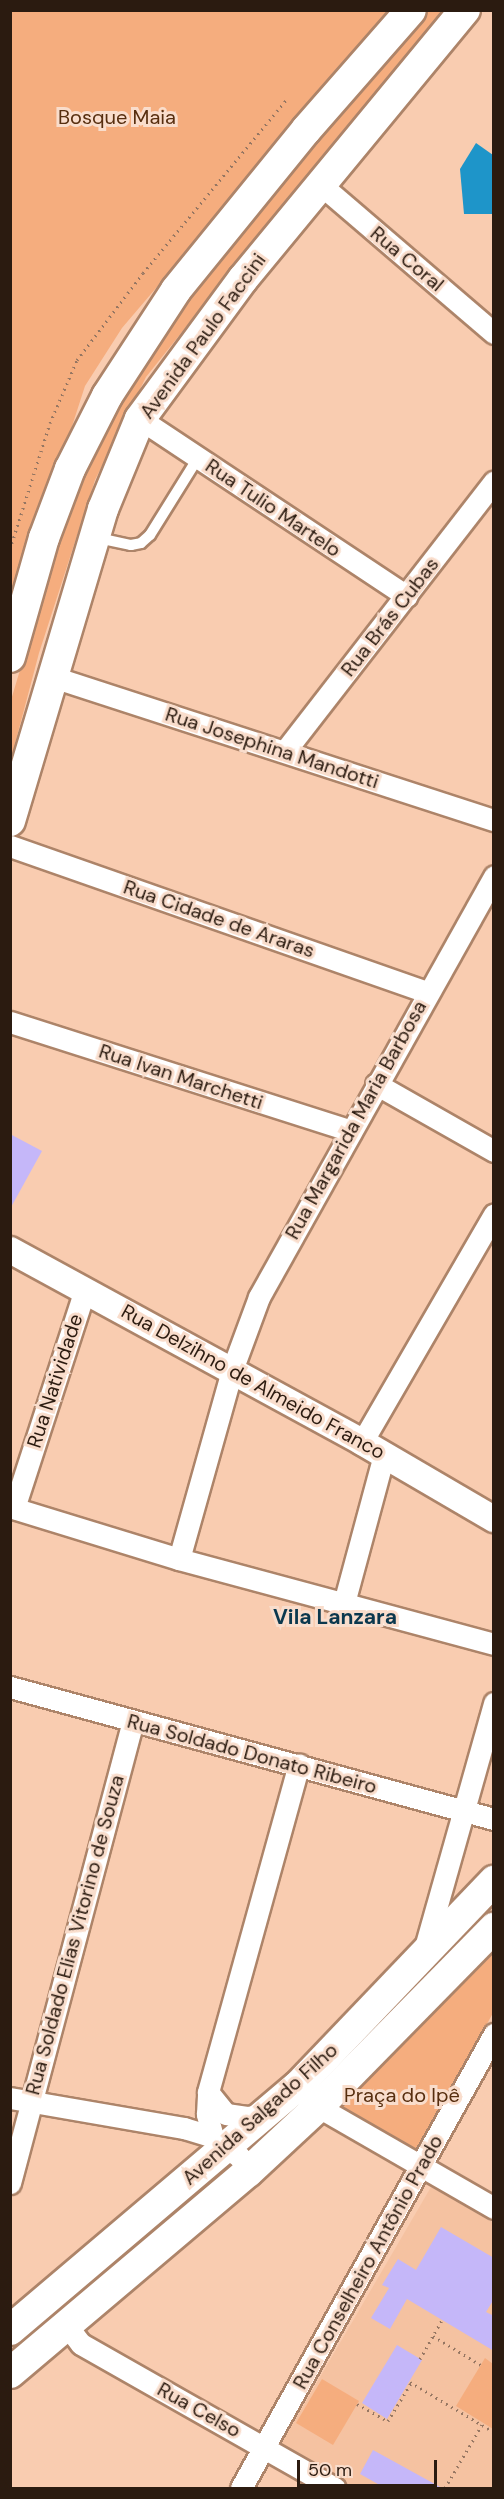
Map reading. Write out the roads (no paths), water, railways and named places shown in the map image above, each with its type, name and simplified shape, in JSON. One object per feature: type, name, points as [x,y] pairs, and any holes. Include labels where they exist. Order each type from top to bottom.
[{"type":"main road","points":[[10,657],[44,538],[70,469],[107,396],[176,290],[306,130],[411,10]]},
{"type":"main road","name":"Avenida Paulo Faccini","points":[[10,820],[50,676],[94,537],[140,419],[243,279],[465,10]]},
{"type":"main road","name":"Avenida Salgado Filho","points":[[10,2330],[22,2308],[194,2175],[221,2141],[267,2113],[298,2086],[422,1960],[494,1881]]},
{"type":"main road","name":"Avenida Salgado Filho","points":[[10,2373],[68,2327],[248,2172],[319,2106],[494,1928]]},
{"type":"street","name":"Rua Coral","points":[[320,184],[494,333]]},
{"type":"street","name":"Rua Tulio Martelo","points":[[140,419],[406,596]]},
{"type":"street","name":"Rua Brás Cubas","points":[[285,751],[494,482]]},
{"type":"street","name":"Rua Josephina Mandotti","points":[[50,676],[494,820]]},
{"type":"street","name":"Rua Cidade de Araras","points":[[10,846],[427,992]]},
{"type":"street","name":"Rua Margarida Maria Barbosa","points":[[179,1559],[232,1370],[259,1297],[427,992],[494,876]]},
{"type":"street","name":"Rua Ivan Marchetti","points":[[10,1022],[351,1131]]},
{"type":"street","points":[[376,1084],[494,1151]]},
{"type":"street","points":[[362,1442],[494,1214]]},
{"type":"street","name":"Rua Delzihno de Almeido Franco","points":[[10,1250],[362,1442],[494,1519]]},
{"type":"street","name":"Rua Natividade","points":[[12,1508],[85,1289]]},
{"type":"street","points":[[344,1603],[384,1455]]},
{"type":"street","points":[[12,1508],[179,1559],[494,1644]]},
{"type":"street","name":"Rua Soldado Donato Ribeiro","points":[[10,1687],[133,1722],[299,1764],[461,1813],[494,1819]]},
{"type":"street","points":[[422,1960],[461,1813],[494,1703]]},
{"type":"street","name":"Rua Soldado Elias Vitorino de Souza","points":[[10,2183],[20,2101],[133,1722]]},
{"type":"street","points":[[248,2172],[221,2141],[207,2114],[208,2092],[299,1764]]},
{"type":"street","name":"Rua Conselheiro Antônio Prado","points":[[241,2488],[494,2034]]},
{"type":"street","points":[[298,2086],[305,2099],[494,2208]]},
{"type":"street","points":[[208,2092],[226,2115],[247,2117],[267,2113]]},
{"type":"street","points":[[20,2101],[184,2128],[221,2141]]},
{"type":"street","points":[[184,2128],[197,2150],[194,2175]]},
{"type":"street","name":"Rua Celso","points":[[68,2327],[81,2344],[336,2488]]},
{"type":"lane","points":[[94,537],[131,545],[141,543],[150,535],[198,458]]},
{"type":"water","points":[[476,143],[493,155],[493,214],[464,214],[460,169]]},
{"type":"district","name":"Vila Lanzara","points":[[335,1617]]},
{"type":"park label","name":"Bosque Maia","points":[[117,117]]},
{"type":"park label","name":"Praça do Ipê","points":[[402,2095]]}]
